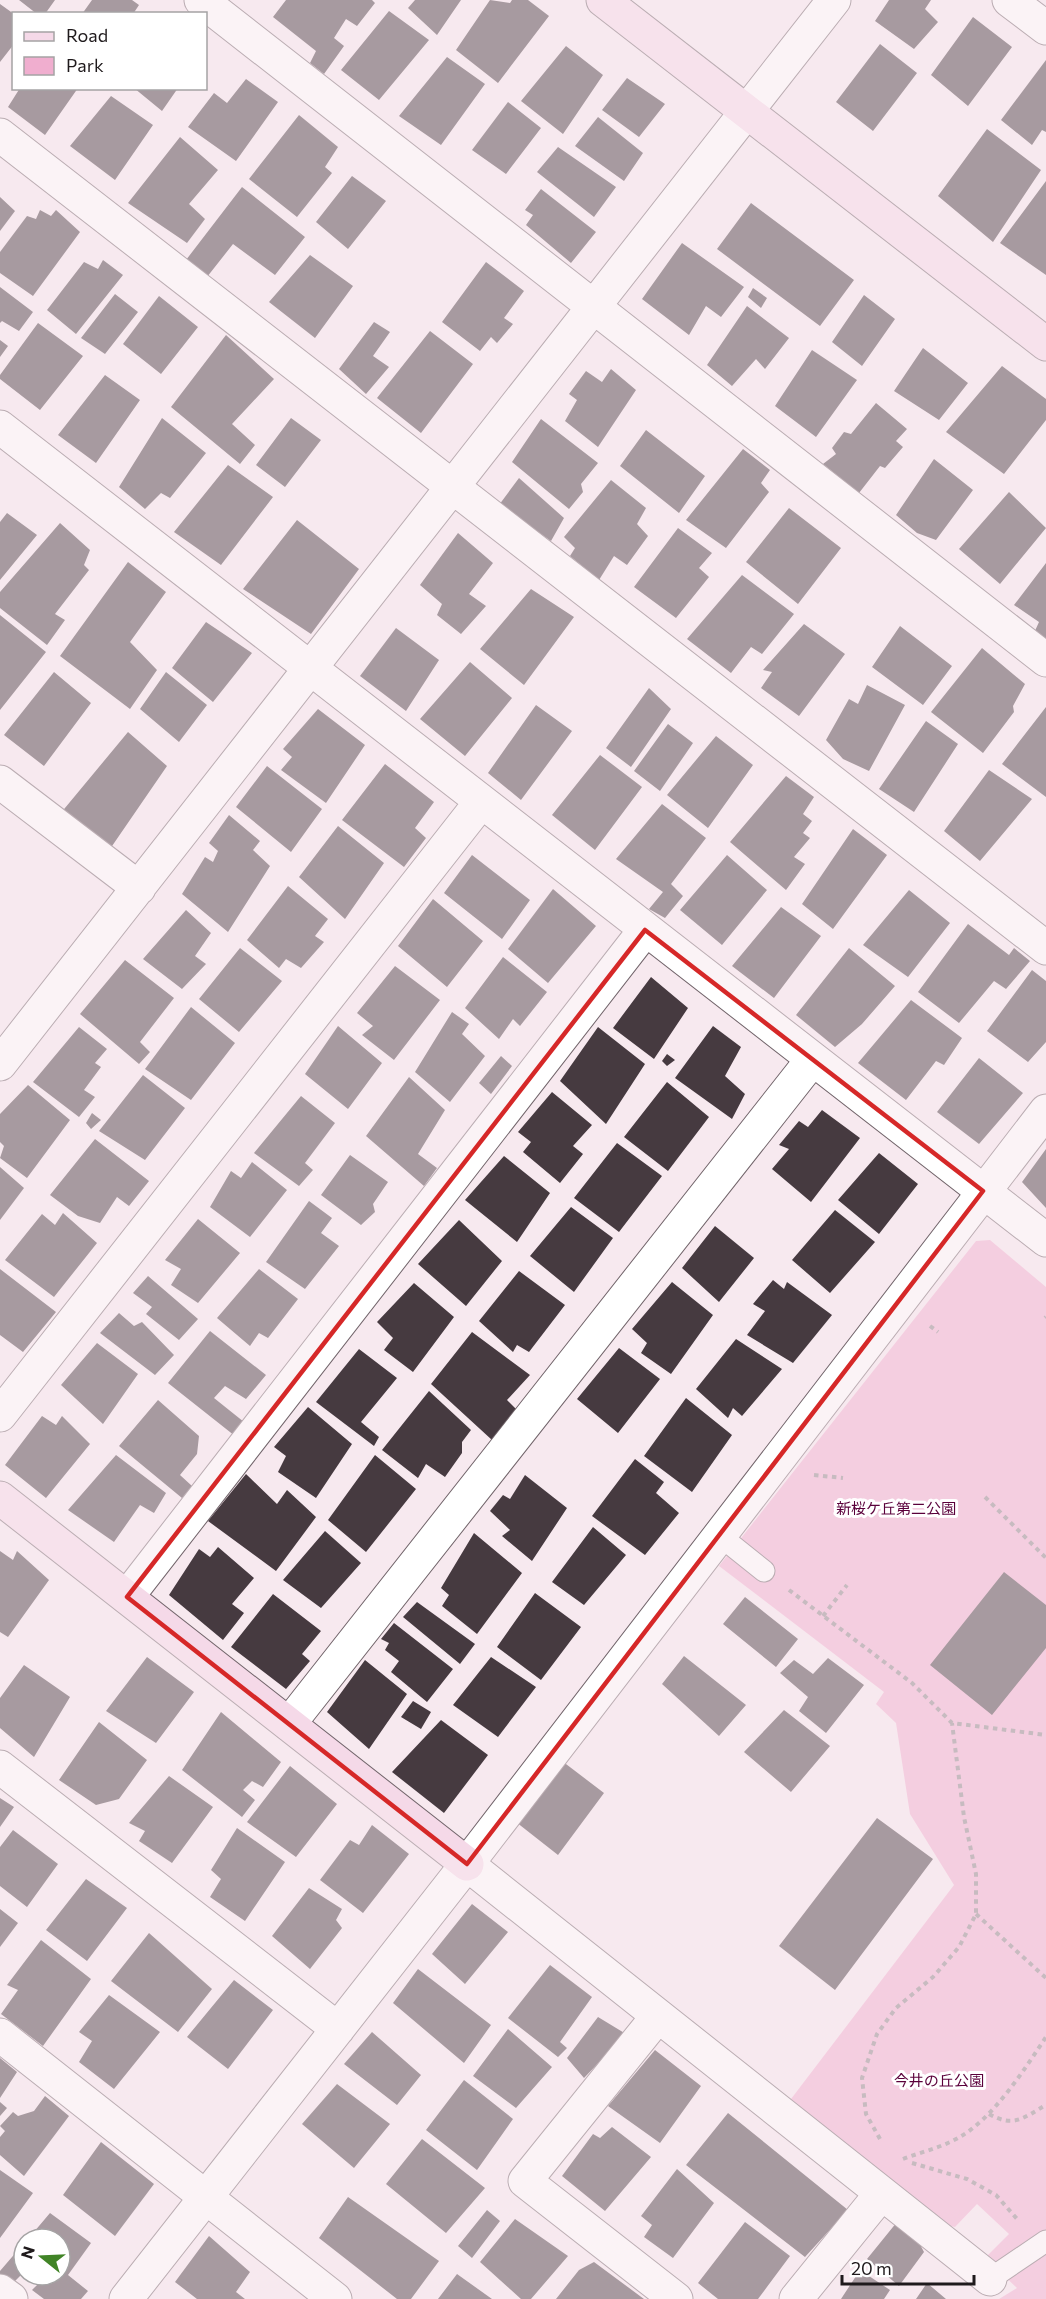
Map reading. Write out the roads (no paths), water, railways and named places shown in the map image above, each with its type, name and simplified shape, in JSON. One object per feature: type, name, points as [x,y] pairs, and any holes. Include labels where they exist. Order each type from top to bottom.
[{"type":"street","points":[[201,0],[1046,660]]},
{"type":"street","points":[[603,0],[1046,344]]},
{"type":"street","points":[[0,1064],[834,0]]},
{"type":"street","points":[[1009,0],[1046,28]]},
{"type":"street","points":[[0,135],[1046,948]]},
{"type":"street","points":[[0,427],[1046,1240]]},
{"type":"street","points":[[0,782],[139,888]]},
{"type":"street","points":[[0,1415],[481,802]]},
{"type":"street","points":[[127,1597],[645,930]]},
{"type":"street","points":[[289,1724],[812,1060]]},
{"type":"street","points":[[126,2299],[467,1864],[1046,1111]]},
{"type":"street","points":[[0,1498],[467,1864],[990,2279]]},
{"type":"street","points":[[0,1767],[338,2029]]},
{"type":"street","points":[[658,2016],[525,2181],[676,2299]]},
{"type":"street","points":[[0,2035],[335,2299]]},
{"type":"street","points":[[796,2299],[881,2194]]},
{"type":"street","points":[[0,2291],[10,2299]]},
{"type":"lane","points":[[719,1535],[764,1571]]},
{"type":"lane","points":[[990,2279],[1039,2245]]},
{"type":"park label","name":"新桜ケ丘第二公園","points":[[896,1508]]},
{"type":"park label","name":"今井の丘公園","points":[[939,2080]]}]
